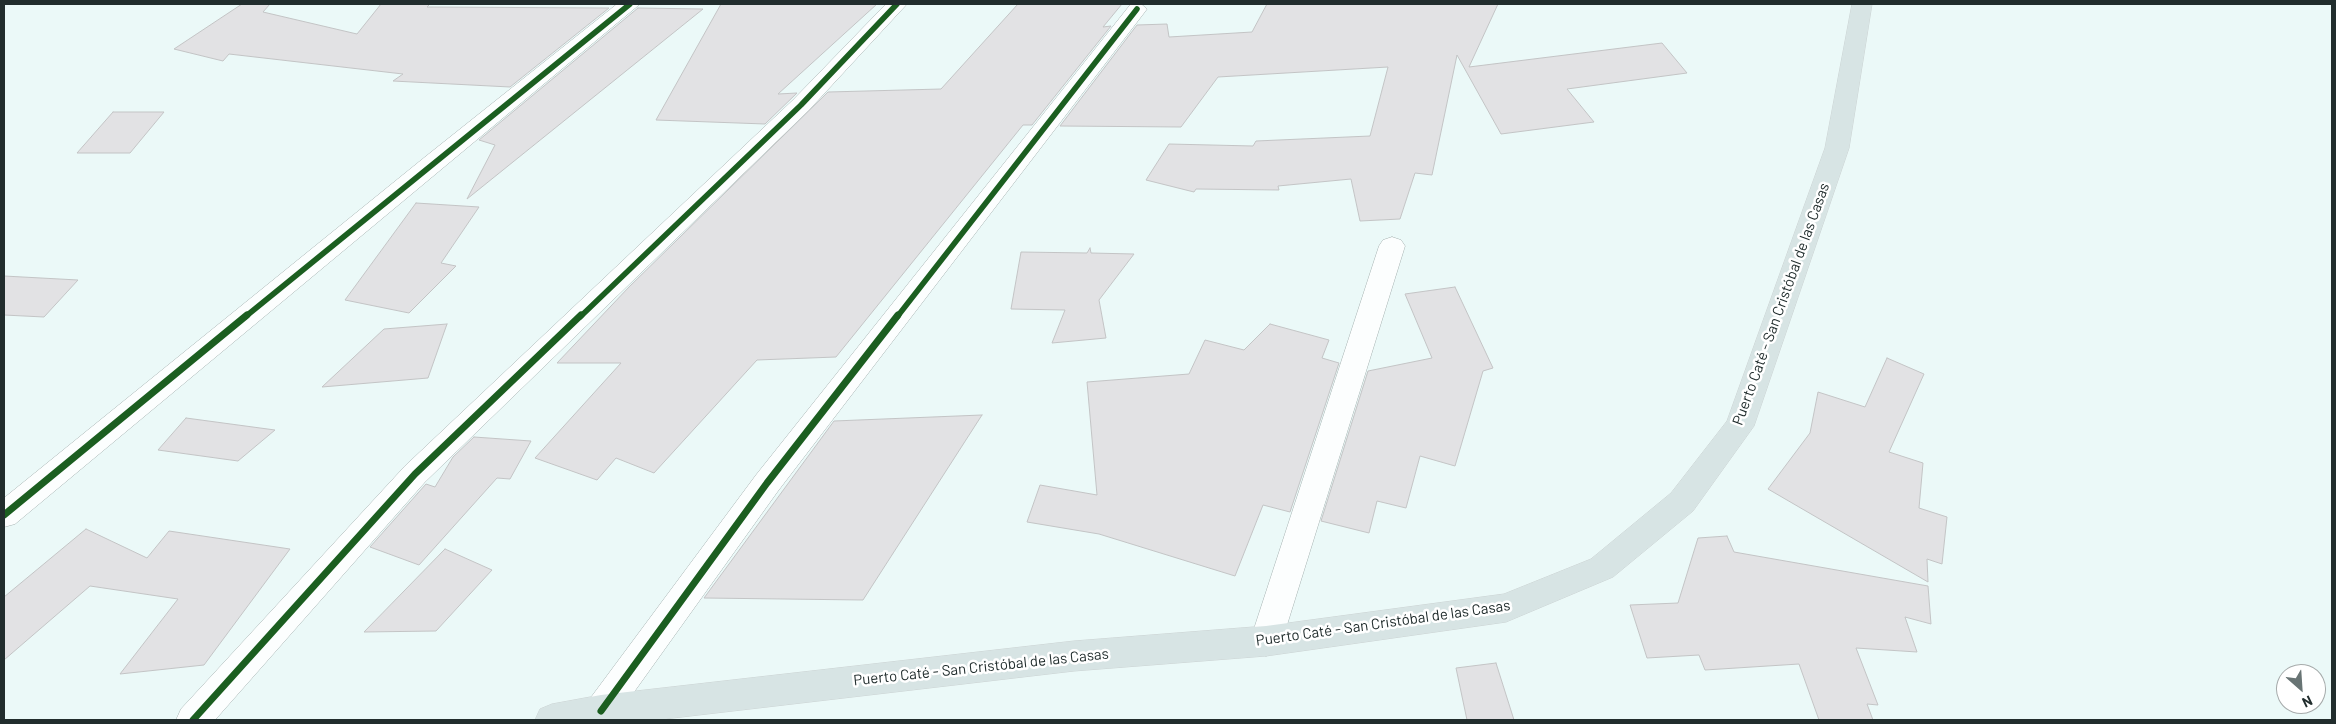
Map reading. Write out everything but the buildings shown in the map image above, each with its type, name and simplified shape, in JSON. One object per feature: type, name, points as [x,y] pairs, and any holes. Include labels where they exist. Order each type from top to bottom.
[{"type":"main road","name":"Puerto Caté - San Cristóbal de las Casas","points":[[552,720],[602,711],[1074,656],[1266,641],[1506,608],[1602,568],[1682,502],[1740,426],[1837,148],[1862,4]]},
{"type":"street","points":[[4,515],[433,162],[630,4]]},
{"type":"street","points":[[193,720],[415,474],[800,105],[897,4]]},
{"type":"street","points":[[602,711],[767,483],[1137,9]]},
{"type":"street","points":[[1266,641],[1392,246]]},
{"type":"cycle path","points":[[4,515],[433,162],[630,4]]},
{"type":"cycle path","points":[[193,720],[415,474],[801,105],[897,4]]},
{"type":"cycle path","points":[[601,711],[767,483],[1137,9]]}]
